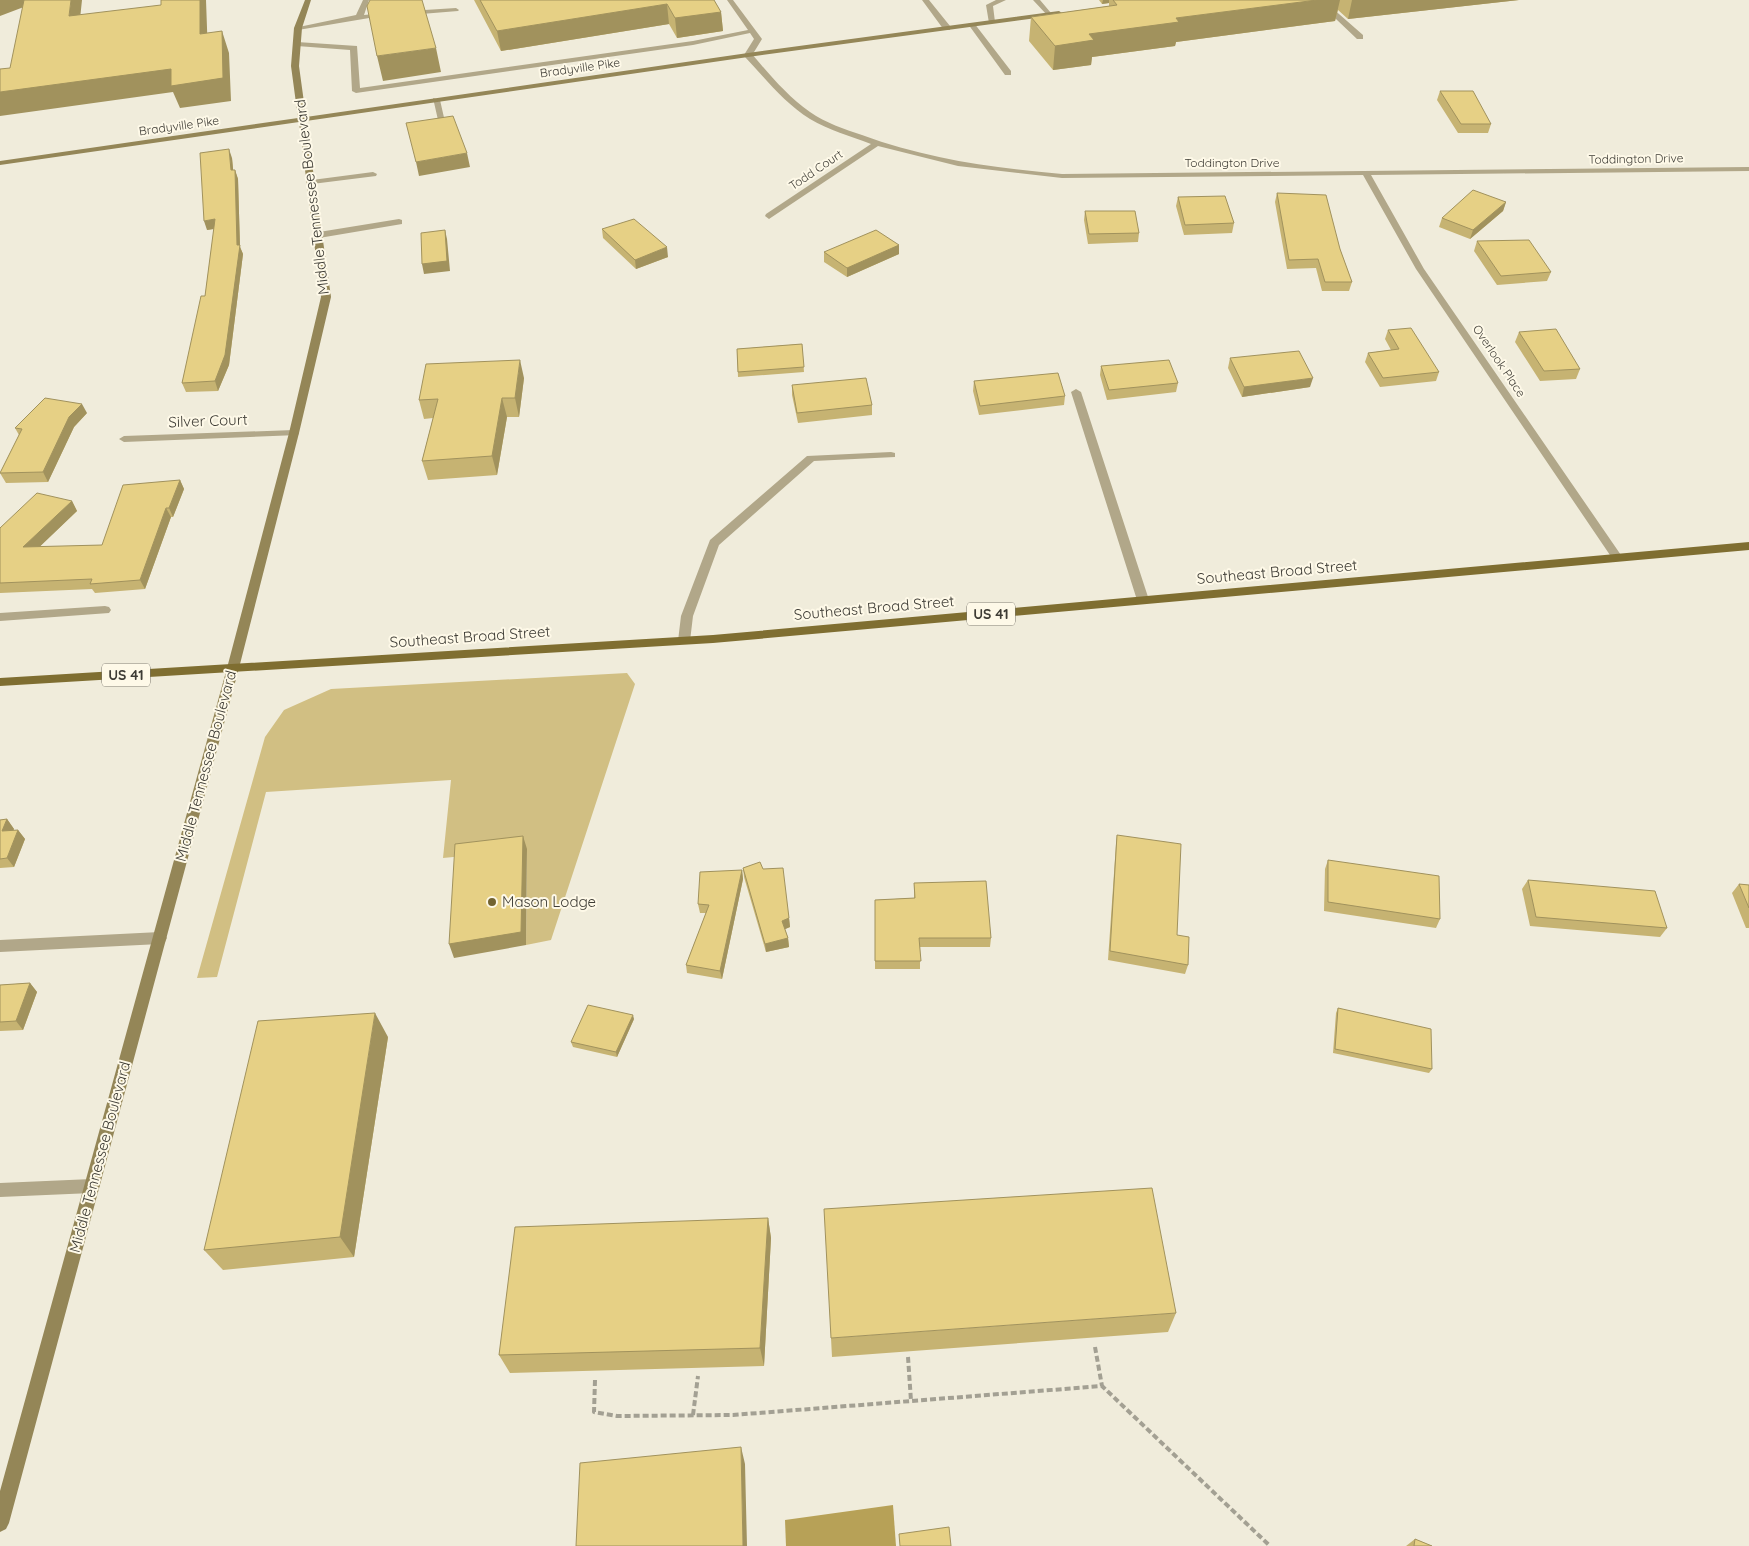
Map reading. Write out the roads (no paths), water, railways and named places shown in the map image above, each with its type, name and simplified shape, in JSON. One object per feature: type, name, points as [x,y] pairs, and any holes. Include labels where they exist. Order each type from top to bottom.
[{"type":"main road","name":"Middle Tennessee Boulevard","points":[[0,1523],[4,1496],[92,1186],[233,668],[294,433],[326,297],[304,120],[295,66],[298,28],[308,0]]},
{"type":"main road","name":"Bradyville Pike","points":[[0,163],[748,55],[1068,12]]},
{"type":"main road","name":"Southeast Broad Street","points":[[0,682],[684,641],[1749,546]]},
{"type":"street","points":[[359,17],[366,0]]},
{"type":"street","points":[[730,0],[758,39],[748,55]]},
{"type":"street","points":[[924,0],[947,28]]},
{"type":"street","points":[[991,22],[989,5],[1002,0]]},
{"type":"street","points":[[1036,0],[1049,14]]},
{"type":"street","points":[[1319,0],[1360,37]]},
{"type":"street","points":[[398,14],[456,10]]},
{"type":"street","points":[[298,28],[359,17],[388,15]]},
{"type":"street","points":[[972,24],[1008,72]]},
{"type":"street","points":[[297,44],[354,48],[356,91],[693,43],[752,31]]},
{"type":"street","name":"Toddington Drive","points":[[748,55],[806,113],[820,121],[876,144],[949,163],[986,170],[1062,176],[1749,169]]},
{"type":"street","points":[[436,100],[442,120]]},
{"type":"street","name":"Todd Court","points":[[769,216],[876,144]]},
{"type":"street","points":[[312,182],[373,174]]},
{"type":"street","name":"Overlook Place","points":[[1366,174],[1420,269],[1618,558]]},
{"type":"street","points":[[319,234],[399,222]]},
{"type":"street","points":[[1076,392],[1143,600]]},
{"type":"street","name":"Silver Court","points":[[124,439],[294,433]]},
{"type":"street","points":[[684,641],[688,616],[714,543],[811,458],[891,455]]},
{"type":"street","points":[[0,617],[105,610]]},
{"type":"street","points":[[0,946],[160,938]]},
{"type":"street","points":[[0,1190],[92,1186]]},
{"type":"place","name":"Mason Lodge","points":[[492,902]]}]
